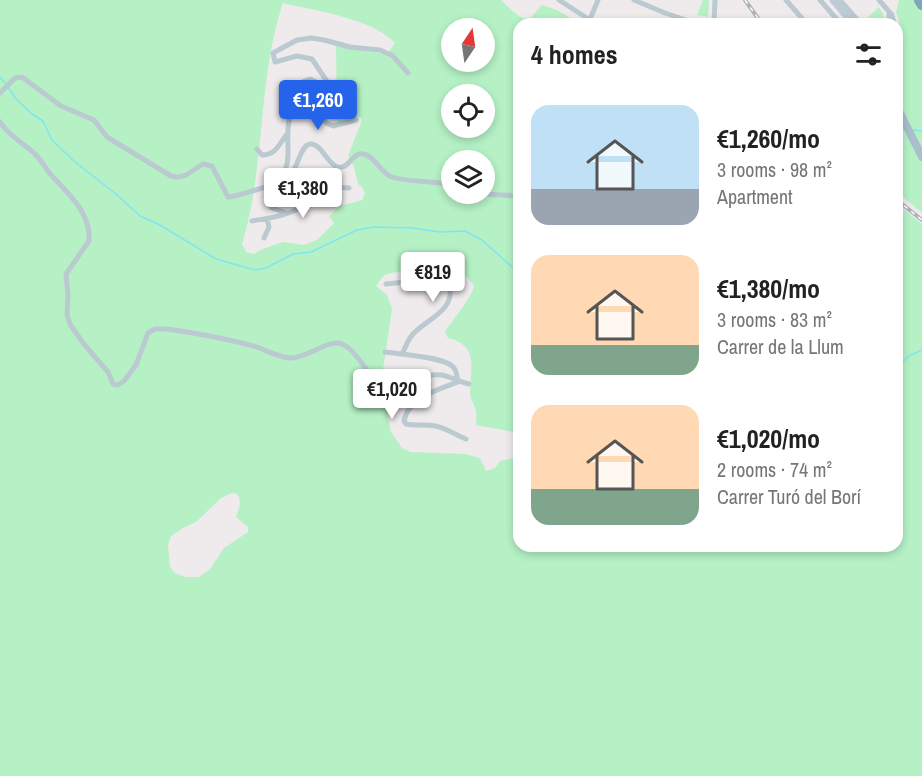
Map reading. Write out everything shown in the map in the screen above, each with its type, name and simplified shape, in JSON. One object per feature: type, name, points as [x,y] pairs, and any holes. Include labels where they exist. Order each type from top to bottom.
[{"type":"highway","points":[[919,0],[922,5]]},
{"type":"main road","points":[[832,0],[848,18]]},
{"type":"main road","points":[[903,119],[922,156]]},
{"type":"street","points":[[559,0],[584,18]]},
{"type":"street","points":[[591,18],[598,0]]},
{"type":"street","points":[[634,0],[670,18]]},
{"type":"street","points":[[714,18],[715,0]]},
{"type":"street","points":[[786,0],[802,18]]},
{"type":"street","points":[[820,0],[836,18]]},
{"type":"street","points":[[840,0],[856,18]]},
{"type":"street","points":[[879,0],[889,11],[892,11],[895,18]]},
{"type":"street","points":[[889,11],[889,18]]},
{"type":"street","points":[[278,183],[288,165],[287,133],[290,117],[304,81],[310,79],[327,88],[330,86],[310,57],[297,56],[275,62],[273,53],[297,40],[318,39],[350,47],[380,50],[393,56],[408,74]]},
{"type":"street","points":[[0,93],[12,80],[19,76],[22,77],[61,106],[94,120],[105,135],[171,176],[185,176],[200,165],[206,164],[214,169],[228,197],[241,195],[288,178],[296,167],[302,149],[311,144],[334,165],[342,168],[356,156],[363,154],[393,177],[441,182]]},
{"type":"street","points":[[303,86],[326,123],[333,126],[356,120]]},
{"type":"street","points":[[0,122],[8,133],[39,158],[82,211],[89,241],[66,274],[67,315],[79,338],[106,369],[113,384],[118,385],[136,366],[148,333],[156,329],[167,328],[250,345],[287,358],[313,353],[330,344],[339,343],[350,350],[381,383],[435,375],[469,384]]},
{"type":"street","points":[[257,149],[262,155],[269,155],[276,151],[287,133]]},
{"type":"street","points":[[286,213],[269,205],[272,201],[288,196],[292,191],[296,182],[296,167]]},
{"type":"street","points":[[252,221],[267,219],[303,206],[321,190],[332,187],[350,188]]},
{"type":"street","points":[[495,195],[513,196]]},
{"type":"street","points":[[264,238],[269,227],[267,219]]},
{"type":"street","points":[[386,284],[440,280],[449,285],[451,290],[438,315],[412,335],[402,354]]},
{"type":"street","points":[[385,352],[449,363],[453,366],[458,382]]},
{"type":"street","points":[[458,382],[413,403],[404,421],[411,425],[436,426],[466,439]]},
{"type":"green space","points":[[0,0],[501,0],[523,18],[513,18],[513,432],[476,425],[476,411],[470,393],[471,360],[469,353],[458,342],[448,338],[445,332],[466,303],[474,286],[457,272],[445,269],[406,270],[384,275],[376,286],[387,295],[392,309],[381,383],[391,432],[402,448],[411,452],[465,454],[480,458],[486,471],[495,468],[500,461],[513,458],[513,552],[903,552],[903,209],[922,224],[922,776],[0,776]],"holes":[[[283,3],[358,21],[372,27],[395,43],[387,54],[336,46],[337,122],[360,117],[362,120],[348,156],[354,167],[358,184],[365,194],[362,200],[340,206],[329,216],[334,223],[317,240],[304,245],[283,242],[254,254],[246,252],[242,244],[255,184],[269,63]],[[232,493],[237,494],[240,500],[236,517],[248,527],[248,532],[224,548],[210,569],[199,577],[185,577],[175,573],[170,567],[168,545],[171,536],[196,522],[221,498]]]},
{"type":"green space","points":[[703,0],[709,0],[708,17],[697,15]]},
{"type":"green space","points":[[899,0],[922,0],[922,213],[903,197],[903,18],[898,18],[896,12]]},
{"type":"green space","points":[[542,5],[571,18],[527,18],[531,17]]},
{"type":"green space","points":[[879,7],[885,18],[867,18]]},
{"type":"waterway","points":[[0,77],[5,83]]},
{"type":"waterway","points":[[8,87],[16,99],[43,121],[52,140],[140,216],[160,225],[216,259],[255,270],[266,268],[293,254],[311,252],[357,230],[375,227],[412,228],[440,232],[465,231],[482,240],[513,268]]},
{"type":"waterway","points":[[913,130],[922,131]]},
{"type":"waterway","points":[[903,362],[922,350]]},
{"type":"railway","points":[[745,0],[758,18]]},
{"type":"railway","points":[[903,205],[922,220]]}]
